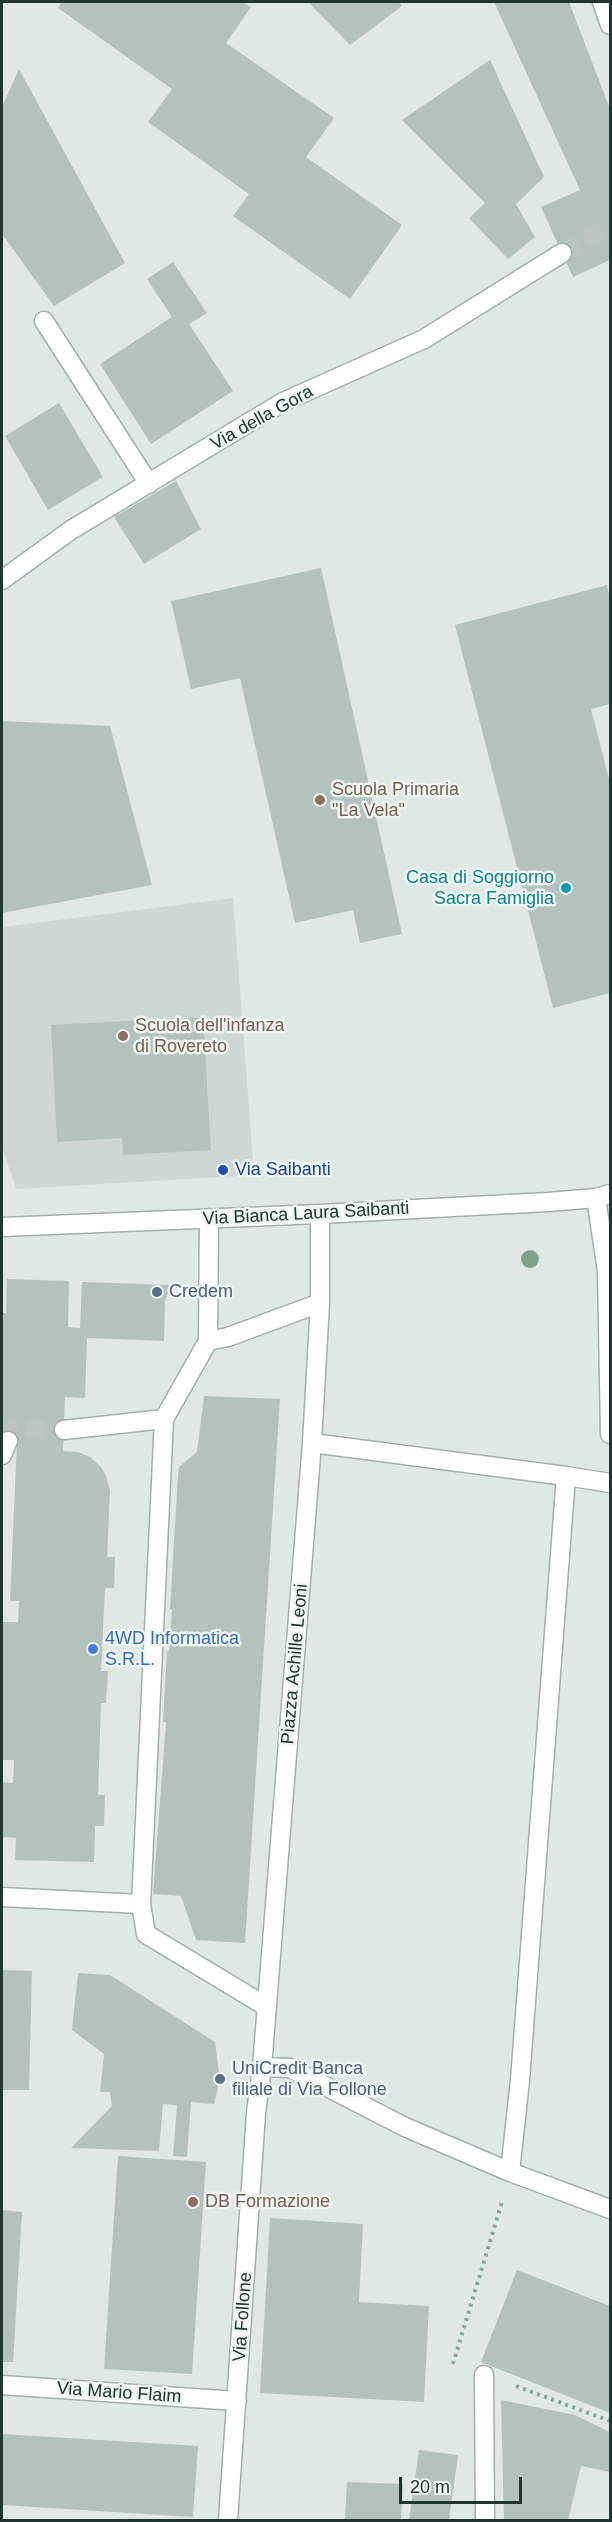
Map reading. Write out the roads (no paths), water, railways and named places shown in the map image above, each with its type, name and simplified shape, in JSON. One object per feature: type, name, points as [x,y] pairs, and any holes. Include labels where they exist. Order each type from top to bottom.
[{"type":"street","points":[[602,2],[610,26]]},
{"type":"street","name":"Via della Gora","points":[[2,580],[71,530],[283,402],[424,339],[562,252]]},
{"type":"street","points":[[44,321],[149,484]]},
{"type":"street","points":[[603,1196],[610,1434]]},
{"type":"street","name":"Via Bianca Laura Saibanti","points":[[2,1227],[320,1214],[603,1196]]},
{"type":"street","name":"Piazza Achille Leoni","points":[[256,2113],[262,2067],[312,1443],[320,1303],[320,1214]]},
{"type":"street","points":[[209,1218],[208,1341],[164,1419],[141,1904],[146,1934],[267,2007]]},
{"type":"street","points":[[208,1341],[228,1337],[320,1303]]},
{"type":"street","points":[[64,1430],[164,1419]]},
{"type":"street","points":[[312,1443],[610,1483]]},
{"type":"street","points":[[510,2172],[566,1476]]},
{"type":"street","points":[[2,1897],[141,1904]]},
{"type":"street","points":[[262,2067],[290,2068],[405,2127],[510,2172],[610,2209]]},
{"type":"street","name":"Via Follone","points":[[228,2520],[256,2113]]},
{"type":"street","points":[[484,2375],[485,2520]]},
{"type":"street","name":"Via Mario Flaim","points":[[2,2385],[237,2401]]},
{"type":"tunnel","points":[[562,253],[610,226]]},
{"type":"tunnel","points":[[8,1441],[12,1429],[64,1430]]},
{"type":"place","name":"Scuola Primaria \"La Vela\"","points":[[320,800]]},
{"type":"place","name":"Casa di Soggiorno Sacra Famiglia","points":[[566,888]]},
{"type":"place","name":"Scuola dell'infanza di Rovereto","points":[[123,1036]]},
{"type":"place","name":"Via Saibanti","points":[[223,1170]]},
{"type":"place","name":"Credem","points":[[157,1292]]},
{"type":"place","name":"4WD Informatica S.R.L.","points":[[93,1649]]},
{"type":"place","name":"UniCredit Banca filiale di Via Follone","points":[[220,2079]]},
{"type":"place","name":"DB Formazione","points":[[193,2202]]}]
